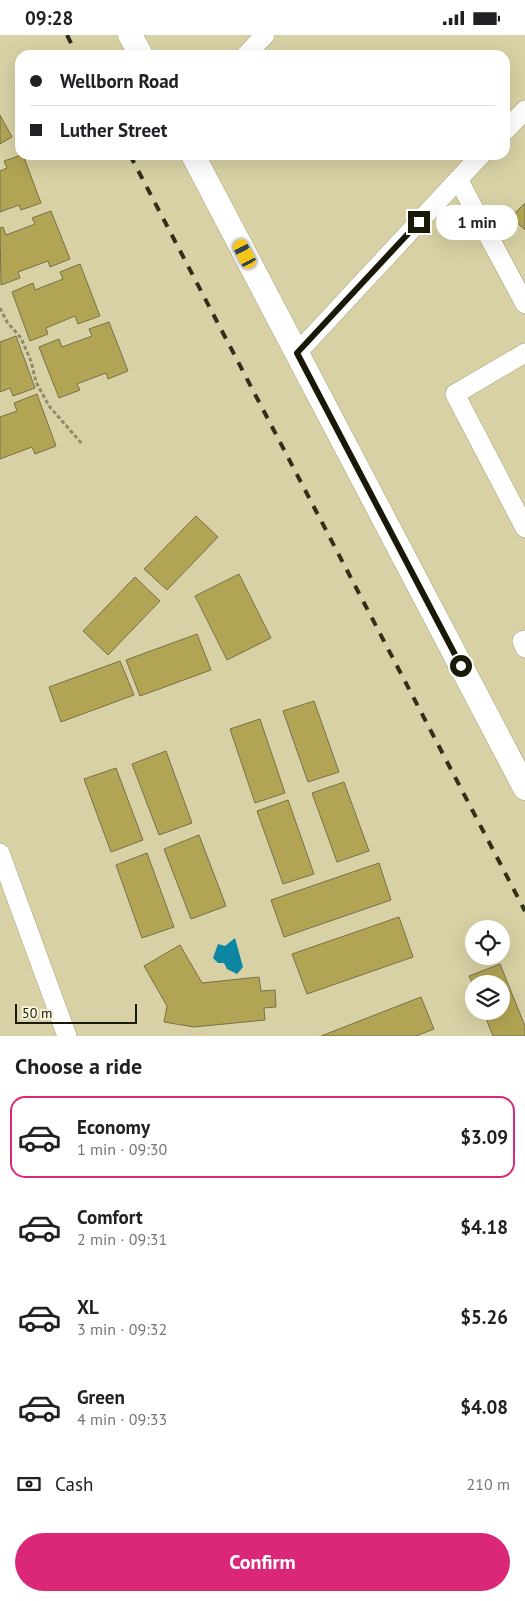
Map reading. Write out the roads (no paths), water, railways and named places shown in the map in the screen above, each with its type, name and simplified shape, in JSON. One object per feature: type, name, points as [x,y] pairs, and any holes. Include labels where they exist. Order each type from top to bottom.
[{"type":"main road","points":[[130,35],[138,50]]},
{"type":"main road","points":[[196,160],[525,788]]},
{"type":"street","points":[[251,50],[265,35]]},
{"type":"street","points":[[510,126],[525,110]]},
{"type":"street","points":[[297,353],[477,160]]},
{"type":"street","points":[[458,179],[525,304]]},
{"type":"street","points":[[525,353],[456,394],[525,528]]},
{"type":"street","points":[[525,639],[522,641],[525,648]]},
{"type":"street","points":[[0,853],[67,1036]]},
{"type":"water","points":[[235,938],[243,967],[237,974],[227,969],[224,963],[218,963],[213,958],[218,944],[225,946]]},
{"type":"railway","points":[[67,35],[74,50]]},
{"type":"railway","points":[[133,160],[525,911]]}]
